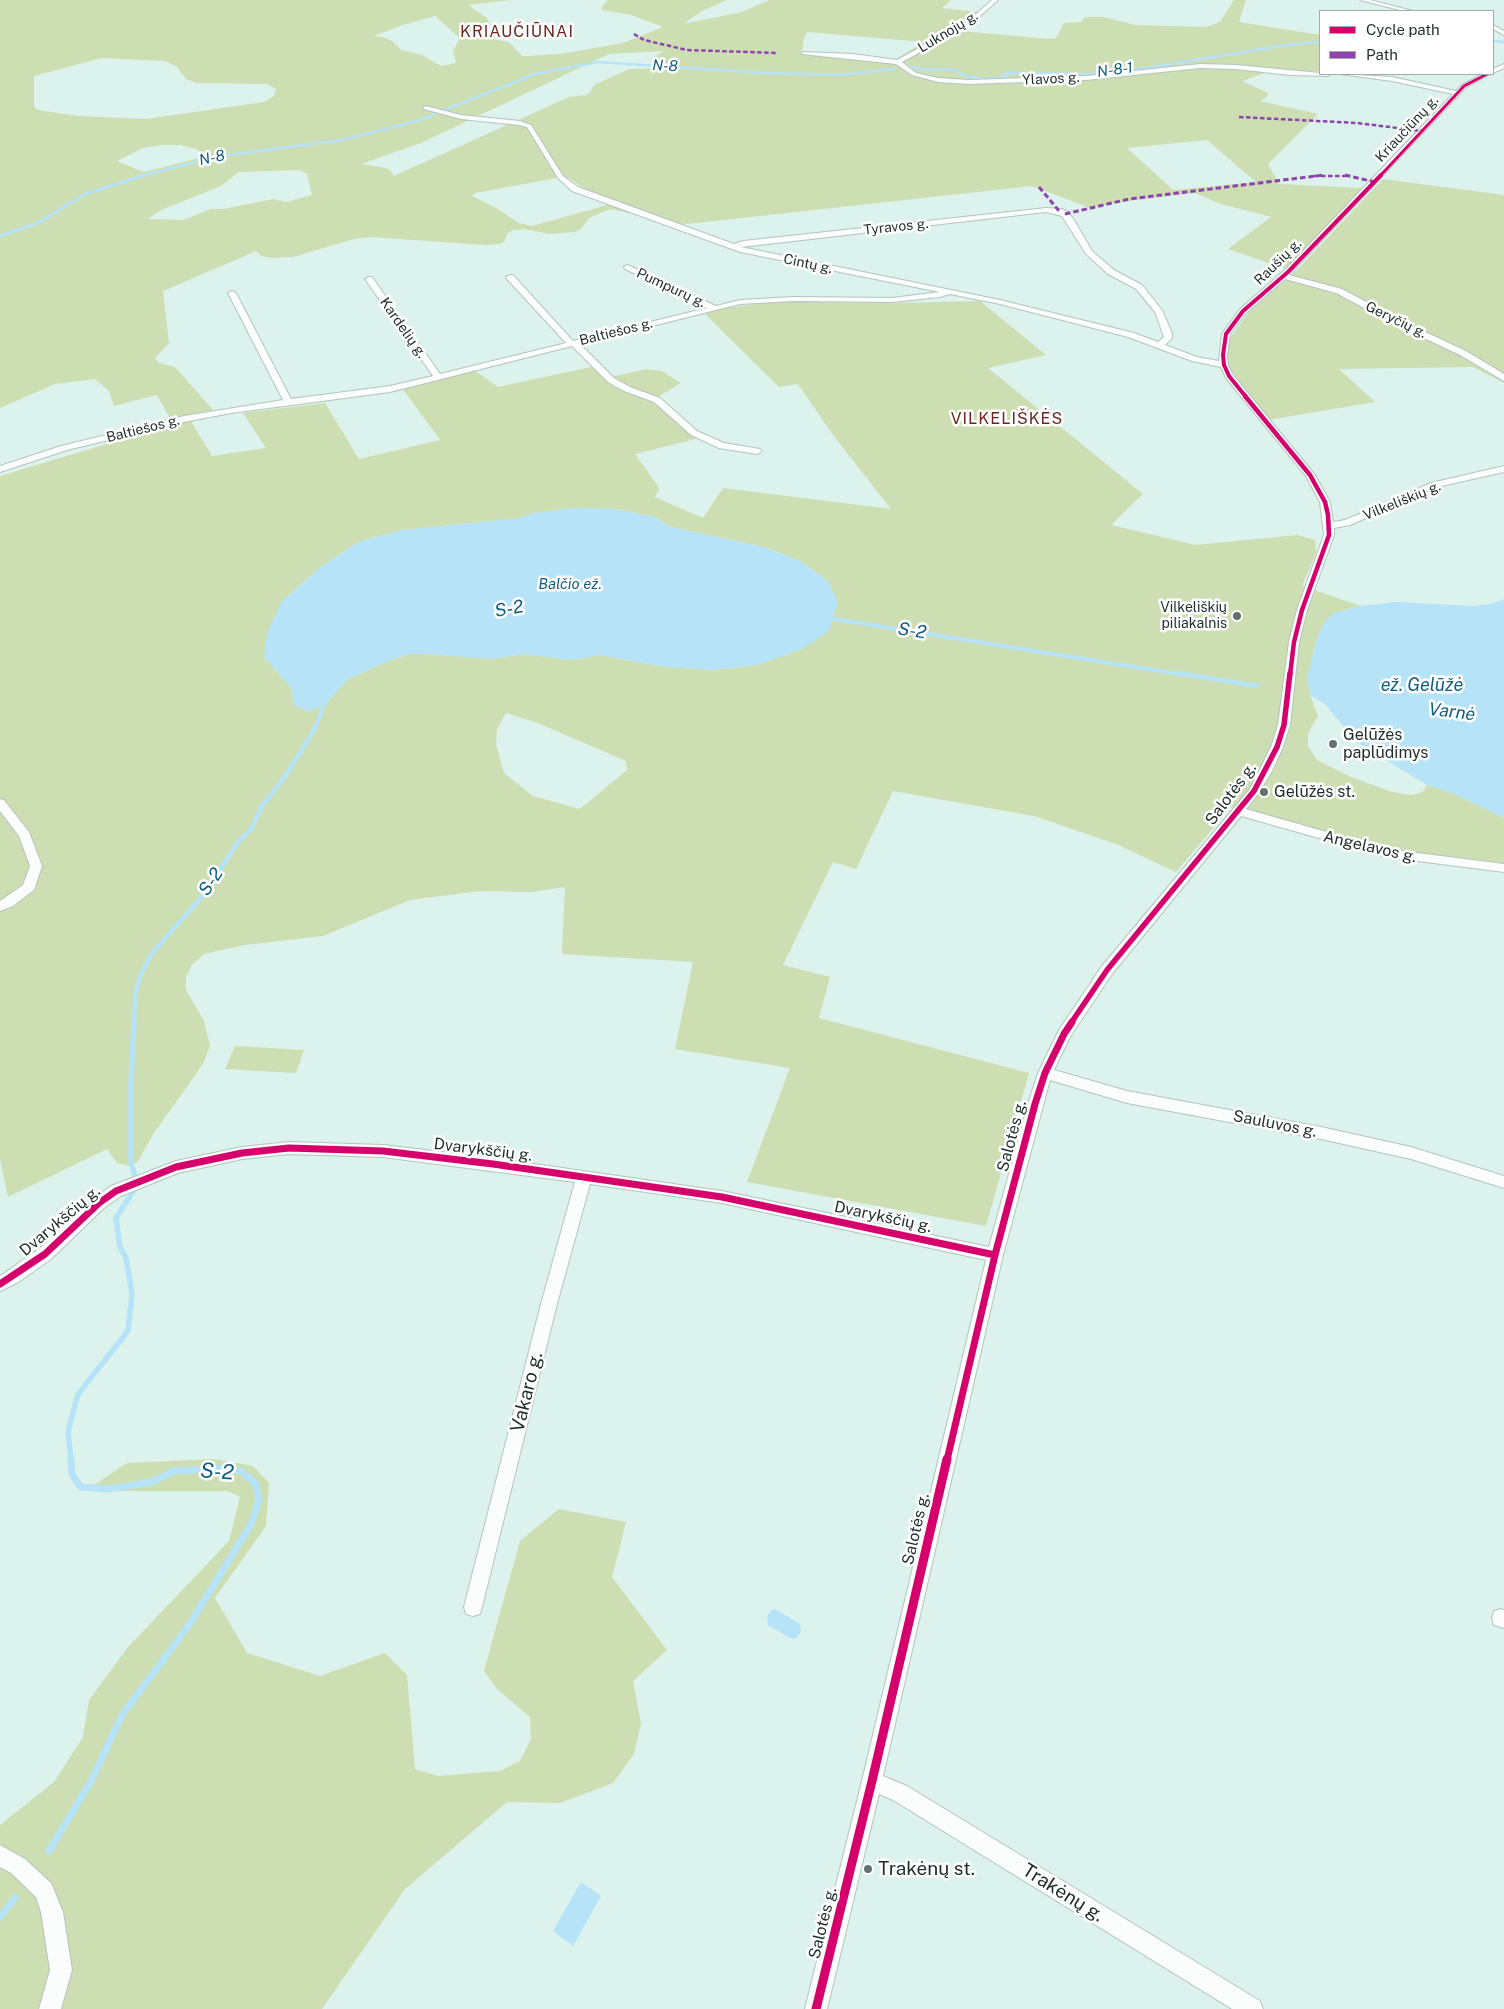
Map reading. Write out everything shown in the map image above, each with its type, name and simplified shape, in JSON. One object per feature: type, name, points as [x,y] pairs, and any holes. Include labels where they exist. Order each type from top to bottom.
[{"type":"street","name":"Luknojų g.","points":[[898,62],[969,23],[995,0]]},
{"type":"street","points":[[1363,0],[1406,10]]},
{"type":"street","points":[[804,54],[861,57],[898,62]]},
{"type":"street","name":"Ylavos g.","points":[[898,62],[914,74],[938,80],[968,82],[1086,78],[1200,66],[1319,74]]},
{"type":"street","points":[[1351,75],[1392,80],[1457,93]]},
{"type":"street","name":"Kriaučiūnų g.","points":[[1370,186],[1464,86],[1485,75]]},
{"type":"street","name":"Cintų g.","points":[[426,108],[461,117],[529,126],[560,177],[575,189],[735,247],[755,253],[1000,302],[1115,330],[1208,363],[1224,365]]},
{"type":"street","name":"Raušių g.","points":[[1224,365],[1223,344],[1226,334],[1233,323],[1283,276],[1370,186]]},
{"type":"street","name":"Tyravos g.","points":[[735,247],[743,243],[983,216],[1046,210],[1059,211],[1065,214],[1071,222],[1089,252],[1111,272],[1139,287],[1158,311],[1168,333],[1164,343],[1160,346]]},
{"type":"street","name":"Pumpurų g.","points":[[628,268],[714,308]]},
{"type":"street","name":"Geryčių g.","points":[[1283,276],[1304,280],[1339,291],[1383,315],[1463,353],[1504,378]]},
{"type":"street","points":[[510,277],[572,343],[611,380],[627,389],[657,400],[694,433],[708,441],[722,446],[757,451]]},
{"type":"street","name":"Kardelių g.","points":[[369,279],[438,377]]},
{"type":"street","name":"Baltiešos g.","points":[[0,469],[64,448],[184,419],[288,402],[390,389],[740,302],[768,299],[892,300],[940,295],[948,292]]},
{"type":"street","points":[[232,293],[288,402]]},
{"type":"street","name":"Salotės g.","points":[[816,2009],[872,1782],[995,1255],[1034,1104],[1064,1034],[1107,970],[1179,880],[1238,811],[1266,771],[1284,725],[1299,619],[1320,563],[1330,525],[1325,502],[1310,475],[1236,386],[1224,365]]},
{"type":"street","name":"Vilkeliškių g.","points":[[1330,525],[1341,526],[1434,485],[1504,470]]},
{"type":"street","points":[[0,803],[25,835],[36,866],[29,888],[8,903],[0,906]]},
{"type":"street","name":"Angelavos g.","points":[[1238,811],[1378,851],[1414,858],[1504,868]]},
{"type":"street","name":"Sauluvos g.","points":[[1046,1073],[1127,1097],[1320,1133],[1411,1153],[1504,1182]]},
{"type":"street","name":"Dvarykščių g.","points":[[0,1284],[45,1254],[99,1204],[116,1191],[176,1166],[289,1148],[383,1151],[722,1197],[995,1255]]},
{"type":"street","name":"Vakaro g.","points":[[473,1607],[549,1304],[584,1177]]},
{"type":"street","name":"Trakėnų g.","points":[[872,1782],[900,1793],[1252,2009]]},
{"type":"street","points":[[0,1855],[18,1866],[44,1890],[52,1912],[61,1970],[50,2009]]},
{"type":"green space","points":[[0,0],[512,0],[468,5],[487,18],[490,25],[484,35],[487,38],[509,42],[522,56],[527,56],[560,54],[623,43],[663,27],[631,15],[603,10],[601,8],[608,0],[727,0],[702,11],[683,24],[742,12],[769,0],[951,0],[942,8],[979,12],[950,30],[1049,39],[1056,38],[1064,23],[1081,22],[1084,18],[1088,17],[1103,17],[1135,25],[1206,27],[1220,22],[1234,0],[1246,0],[1239,22],[1319,35],[1318,72],[1273,70],[1242,81],[1268,93],[1268,96],[1260,101],[1318,114],[1268,164],[1279,184],[1362,188],[1286,269],[1228,249],[1271,217],[1221,204],[1195,193],[1120,202],[1090,208],[1032,186],[678,225],[641,209],[629,213],[610,209],[589,218],[581,229],[575,232],[549,234],[525,229],[513,230],[507,234],[504,242],[499,244],[486,245],[370,237],[354,239],[293,257],[272,258],[261,256],[256,251],[163,291],[169,343],[155,358],[159,363],[175,367],[213,410],[197,413],[192,423],[212,456],[266,448],[243,413],[325,403],[359,459],[440,440],[402,388],[474,370],[498,387],[591,367],[606,378],[646,369],[662,371],[681,383],[651,401],[699,438],[635,454],[658,486],[659,490],[655,497],[703,518],[723,488],[891,509],[833,435],[798,384],[779,387],[705,314],[719,309],[777,301],[894,303],[980,301],[1046,355],[988,368],[1143,494],[1111,525],[1196,545],[1297,535],[1315,540],[1316,553],[1302,586],[1361,606],[1333,613],[1310,695],[1318,716],[1308,733],[1308,746],[1317,760],[1351,777],[1392,792],[1412,795],[1423,792],[1427,785],[1455,794],[1504,818],[1504,866],[1351,840],[1231,807],[1176,872],[1116,844],[1034,816],[893,791],[856,869],[833,862],[783,965],[830,977],[819,1018],[1029,1073],[986,1226],[747,1182],[790,1068],[675,1049],[693,962],[562,954],[565,887],[531,892],[480,891],[410,900],[323,936],[245,945],[204,954],[192,965],[186,976],[186,990],[204,1021],[210,1046],[203,1064],[154,1133],[138,1161],[130,1166],[117,1163],[107,1149],[8,1197],[0,1159],[0,476],[173,424],[157,395],[114,406],[109,391],[95,379],[55,384],[0,408]],"holes":[[[435,16],[460,38],[453,51],[456,63],[441,66],[422,55],[401,50],[392,41],[383,37],[373,36]],[[807,32],[924,42],[896,59],[802,52]],[[664,51],[652,58],[661,65],[659,68],[629,69],[594,85],[586,95],[569,97],[394,176],[390,170],[382,167],[361,164],[421,143],[609,54]],[[102,58],[165,61],[176,66],[186,79],[197,83],[267,84],[276,89],[274,96],[264,102],[146,119],[78,116],[38,110],[34,107],[34,76]],[[1207,140],[1256,182],[1173,190],[1127,148]],[[161,145],[180,145],[196,149],[207,156],[144,172],[117,161],[143,148]],[[300,170],[307,174],[312,195],[286,202],[273,199],[224,209],[211,209],[183,220],[148,219],[161,210],[221,186],[239,172]],[[562,177],[569,178],[588,191],[616,200],[611,204],[532,226],[519,223],[496,208],[472,196],[475,193]],[[574,508],[616,509],[654,517],[671,527],[764,547],[800,561],[828,581],[802,649],[757,665],[713,670],[666,667],[600,655],[572,660],[524,654],[491,659],[409,654],[348,679],[326,703],[294,705],[291,687],[264,657],[282,601],[321,567],[358,542],[403,530],[520,518],[534,513]],[[506,713],[540,724],[626,761],[627,770],[580,809],[533,796],[504,773],[496,744],[497,729]]]},
{"type":"green space","points":[[1383,179],[1504,195],[1504,383],[1473,367],[1339,369],[1375,402],[1268,420],[1229,367],[1227,346],[1230,338],[1249,312],[1299,268]]},
{"type":"green space","points":[[235,1046],[304,1050],[296,1073],[225,1069]]},
{"type":"green space","points":[[214,1459],[253,1466],[269,1483],[266,1526],[215,1598],[247,1653],[320,1676],[385,1653],[407,1675],[415,1769],[438,1776],[500,1771],[520,1761],[531,1739],[530,1717],[497,1689],[484,1671],[520,1541],[559,1509],[626,1522],[612,1577],[667,1650],[633,1681],[641,1723],[634,1754],[613,1783],[560,1803],[507,1802],[405,1889],[322,2009],[0,2009],[0,1825],[54,1782],[83,1737],[89,1700],[128,1647],[229,1541],[240,1497],[228,1491],[85,1491],[127,1463]]},
{"type":"water","name":"Balčio ež.","points":[[574,508],[616,509],[654,517],[671,527],[764,547],[800,561],[828,581],[838,602],[829,631],[802,649],[757,665],[713,670],[666,667],[600,655],[572,660],[524,654],[491,659],[409,654],[348,679],[326,703],[310,712],[294,705],[291,687],[264,657],[267,633],[282,601],[321,567],[358,542],[403,530],[520,518],[534,513]]},
{"type":"water","name":"ež. Gelūžė","points":[[1504,599],[1504,818],[1455,794],[1427,785],[1355,741],[1326,705],[1310,695],[1307,678],[1315,644],[1323,624],[1333,613],[1361,606],[1395,602],[1474,606],[1490,604]]},
{"type":"water","points":[[775,1609],[800,1624],[801,1631],[797,1638],[792,1639],[768,1625],[767,1617],[771,1610]]},
{"type":"water","points":[[581,1882],[601,1896],[573,1946],[553,1931]]},
{"type":"waterway","name":"N-8-1","points":[[1494,41],[1504,42]]},
{"type":"waterway","name":"N-8-1","points":[[911,67],[930,70],[954,69],[963,75],[982,79],[1001,78],[1008,75],[1005,74],[1008,73],[1090,74],[1128,71],[1286,45],[1319,42]]},
{"type":"waterway","name":"N-8","points":[[444,110],[535,74],[598,62],[766,73],[839,75],[894,69]]},
{"type":"waterway","name":"N-8","points":[[145,175],[221,156],[342,140],[417,121],[435,114]]},
{"type":"waterway","name":"N-8","points":[[0,236],[40,222],[85,194],[145,175]]},
{"type":"waterway","name":"N-8","points":[[141,176],[145,175]]},
{"type":"waterway","name":"S-2","points":[[828,618],[1185,675]]},
{"type":"waterway","name":"S-2","points":[[1177,673],[1257,686]]},
{"type":"waterway","name":"S-2","points":[[134,1023],[135,996],[140,976],[152,953],[200,899],[238,842],[252,828],[262,806],[286,775],[314,730],[327,698]]},
{"type":"waterway","name":"S-2","points":[[134,1022],[131,1083],[131,1163],[135,1176]]},
{"type":"waterway","name":"S-2","points":[[71,1460],[68,1432],[78,1394],[128,1331],[132,1294],[126,1258],[120,1247],[116,1218],[136,1187]]},
{"type":"waterway","name":"S-2","points":[[49,1851],[91,1781],[122,1715],[191,1622],[251,1524],[259,1499],[255,1483],[241,1471],[223,1468],[174,1471],[152,1482],[109,1489],[81,1487],[72,1475],[71,1459]]},
{"type":"waterway","name":"S-2","points":[[0,1917],[15,1898]]},
{"type":"marked path","points":[[634,34],[644,40],[687,50],[778,53]]},
{"type":"marked path","points":[[1239,117],[1357,123],[1422,131]]},
{"type":"marked path","points":[[1065,214],[1129,199],[1326,175],[1344,175],[1375,182]]},
{"type":"marked path","points":[[1039,187],[1059,211]]},
{"type":"cycle path","points":[[816,2009],[872,1781],[995,1255],[1045,1073],[1064,1034],[1107,970],[1254,791],[1277,747],[1284,725],[1294,642],[1302,610],[1329,535],[1328,515],[1325,502],[1310,475],[1229,376],[1224,365],[1223,355],[1226,334],[1243,311],[1288,272],[1464,86],[1485,75]]},
{"type":"cycle path","points":[[0,1284],[45,1254],[99,1203],[116,1191],[176,1167],[242,1153],[289,1148],[383,1151],[493,1164],[722,1197],[995,1255]]},
{"type":"place","name":"Vilkeliškių piliakalnis","points":[[1237,616]]},
{"type":"place","name":"Gelūžės paplūdimys","points":[[1333,744]]},
{"type":"place","name":"Gelūžės st.","points":[[1264,792]]},
{"type":"place","name":"Trakėnų st.","points":[[868,1869]]},
{"type":"district","name":"KRIAUČIŪNAI","points":[[517,32]]},
{"type":"district","name":"VILKELIŠKĖS","points":[[1007,419]]},
{"type":"water label","name":"Varnė","points":[[1452,712]]}]
